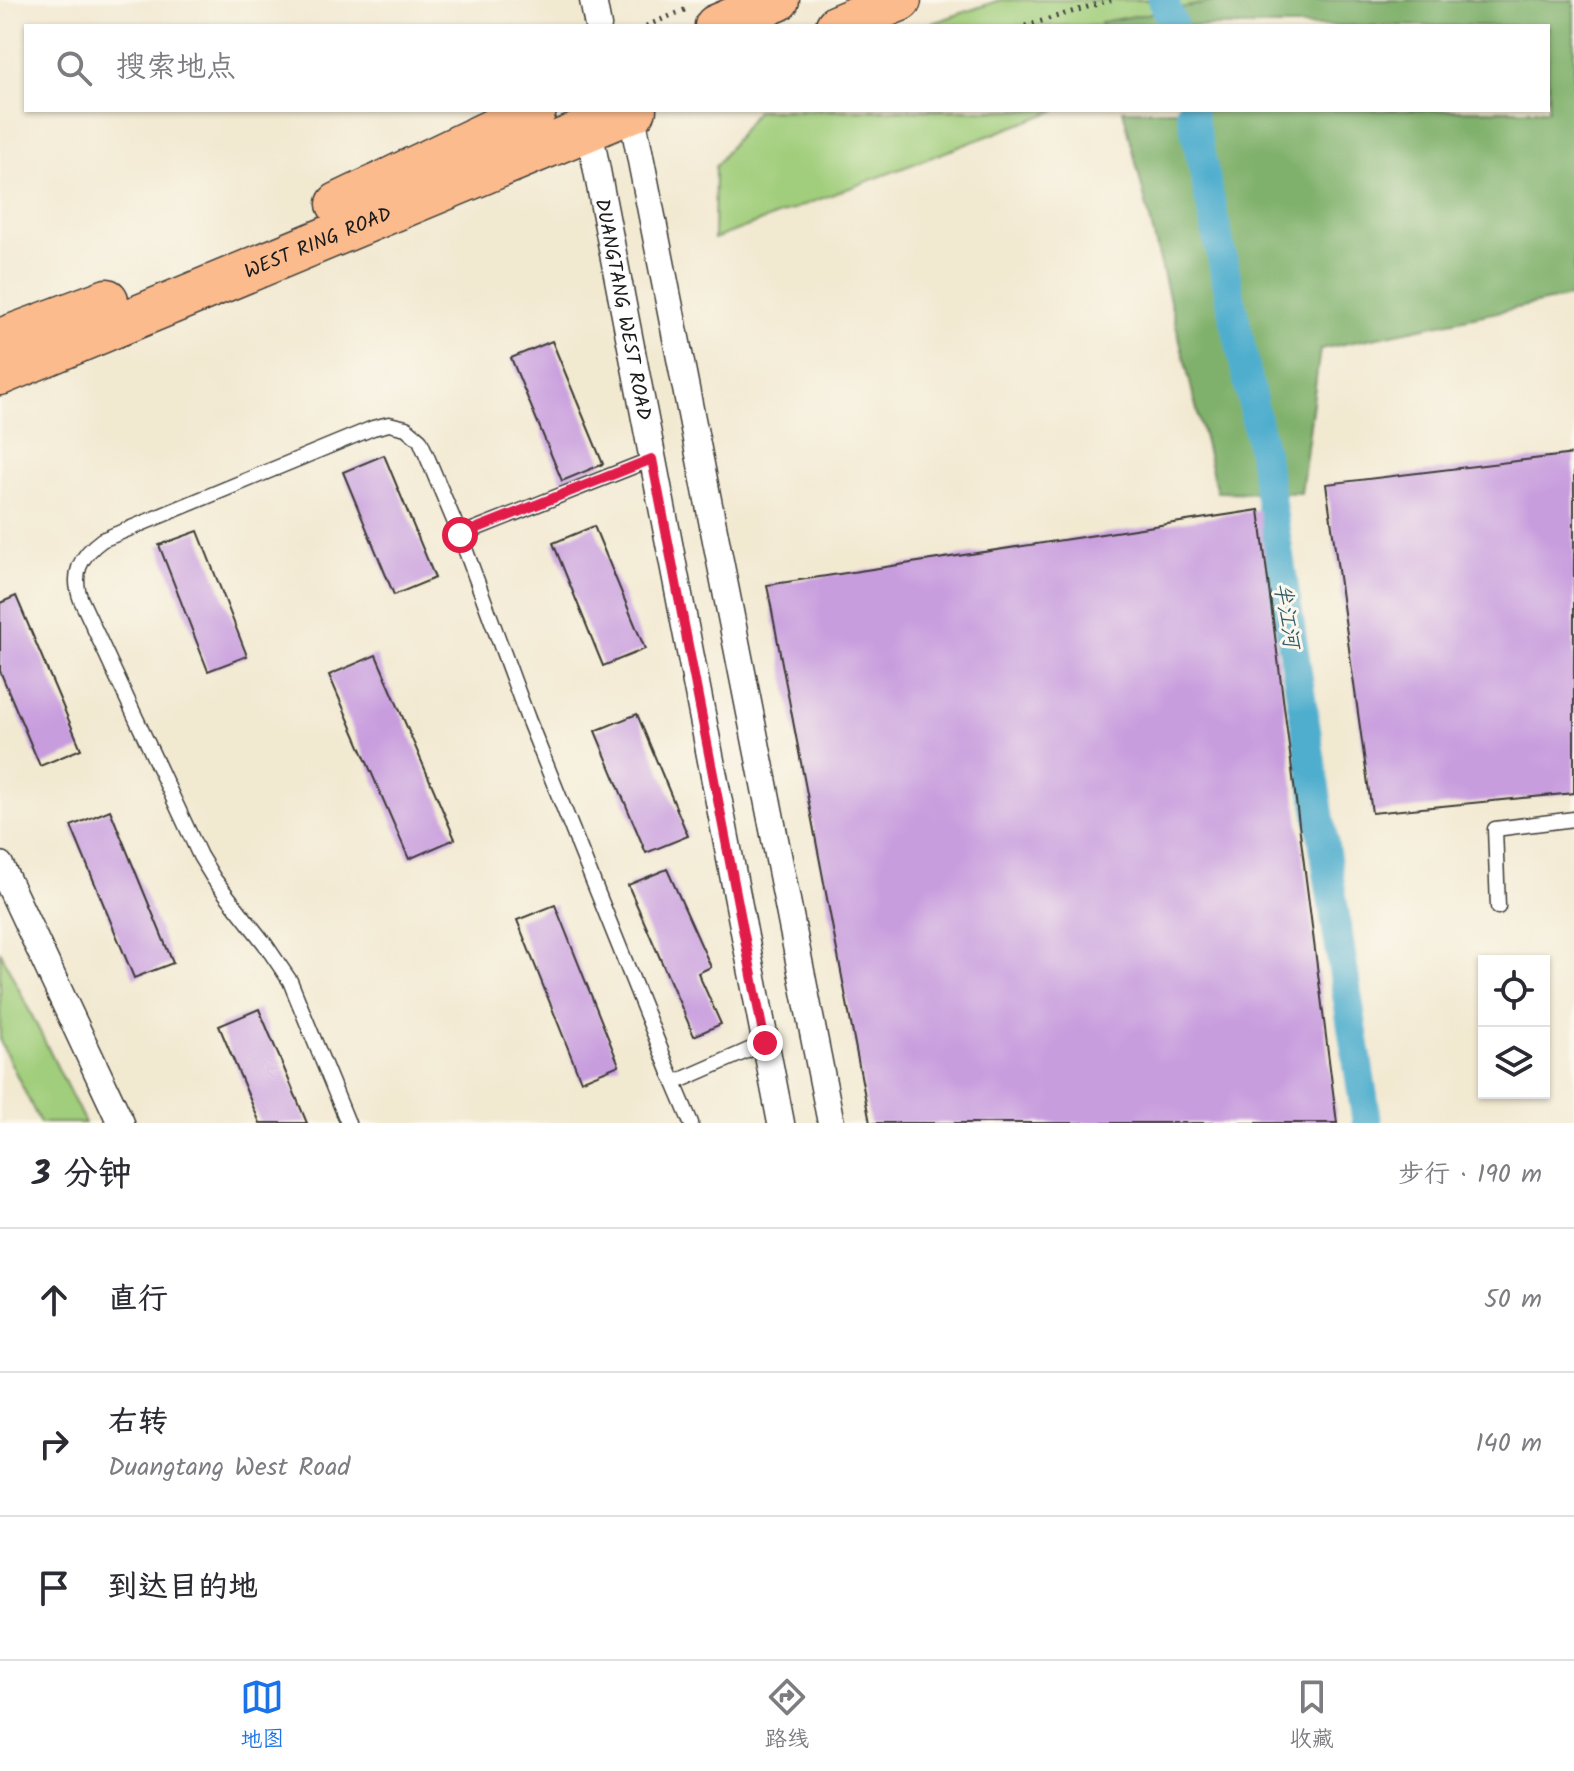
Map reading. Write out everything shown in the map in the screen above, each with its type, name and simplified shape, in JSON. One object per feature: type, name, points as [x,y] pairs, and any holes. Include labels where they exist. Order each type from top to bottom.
[{"type":"main road","points":[[706,16],[778,0]]},
{"type":"main road","points":[[842,24],[900,0]]},
{"type":"main road","name":"WEST RING ROAD","points":[[0,340],[263,240],[531,112]]},
{"type":"main road","name":"WEST RING ROAD","points":[[0,374],[592,120],[625,112]]},
{"type":"street","points":[[593,0],[598,24]]},
{"type":"street","points":[[633,112],[831,1123]]},
{"type":"street","name":"DUANGTANG WEST ROAD","points":[[592,120],[652,459],[781,1123]]},
{"type":"street","points":[[0,865],[121,1123]]},
{"type":"lane","points":[[348,1123],[290,981],[200,856],[75,584],[77,568],[88,550],[102,540],[389,424],[406,428],[420,440],[460,535],[528,719],[691,1123]]},
{"type":"lane","points":[[460,535],[652,459]]},
{"type":"lane","points":[[1498,907],[1495,829],[1574,819]]},
{"type":"lane","points":[[674,1083],[765,1043]]},
{"type":"path","points":[[1032,24],[1111,0]]},
{"type":"path","points":[[658,24],[706,16]]},
{"type":"green space","points":[[1000,0],[1225,0],[1102,24],[930,24]]},
{"type":"green space","points":[[1225,0],[1574,0],[1574,296],[1320,349],[1301,493],[1217,492],[1123,112],[1550,112],[1550,24],[1101,22]]},
{"type":"green space","points":[[756,112],[1052,112],[714,239],[715,167]]},
{"type":"green space","points":[[0,951],[85,1123],[40,1123],[0,1041]]},
{"type":"building","points":[[552,341],[603,464],[562,481],[511,358]]},
{"type":"building","points":[[1574,454],[1574,793],[1372,813],[1326,484]]},
{"type":"building","points":[[384,455],[435,578],[394,595],[343,472]]},
{"type":"building","points":[[1259,510],[1337,1123],[870,1123],[767,585]]},
{"type":"building","points":[[594,526],[645,649],[603,666],[553,543]]},
{"type":"building","points":[[198,531],[247,656],[208,671],[159,545]]},
{"type":"building","points":[[16,596],[81,749],[40,766],[0,671],[0,603]]},
{"type":"building","points":[[376,655],[455,839],[409,859],[329,675]]},
{"type":"building","points":[[637,714],[688,836],[646,853],[595,731]]},
{"type":"building","points":[[110,810],[173,963],[134,978],[71,826]]},
{"type":"building","points":[[667,869],[711,967],[698,973],[721,1024],[694,1036],[628,885]]},
{"type":"building","points":[[555,905],[619,1065],[581,1081],[517,920]]},
{"type":"building","points":[[259,1009],[307,1123],[260,1123],[219,1026]]},
{"type":"waterway","name":"半江河","points":[[1163,0],[1172,24]]},
{"type":"waterway","name":"半江河","points":[[1191,112],[1263,453],[1367,1123]]},
{"type":"route","points":[[460,535],[652,459],[765,1043]]}]
